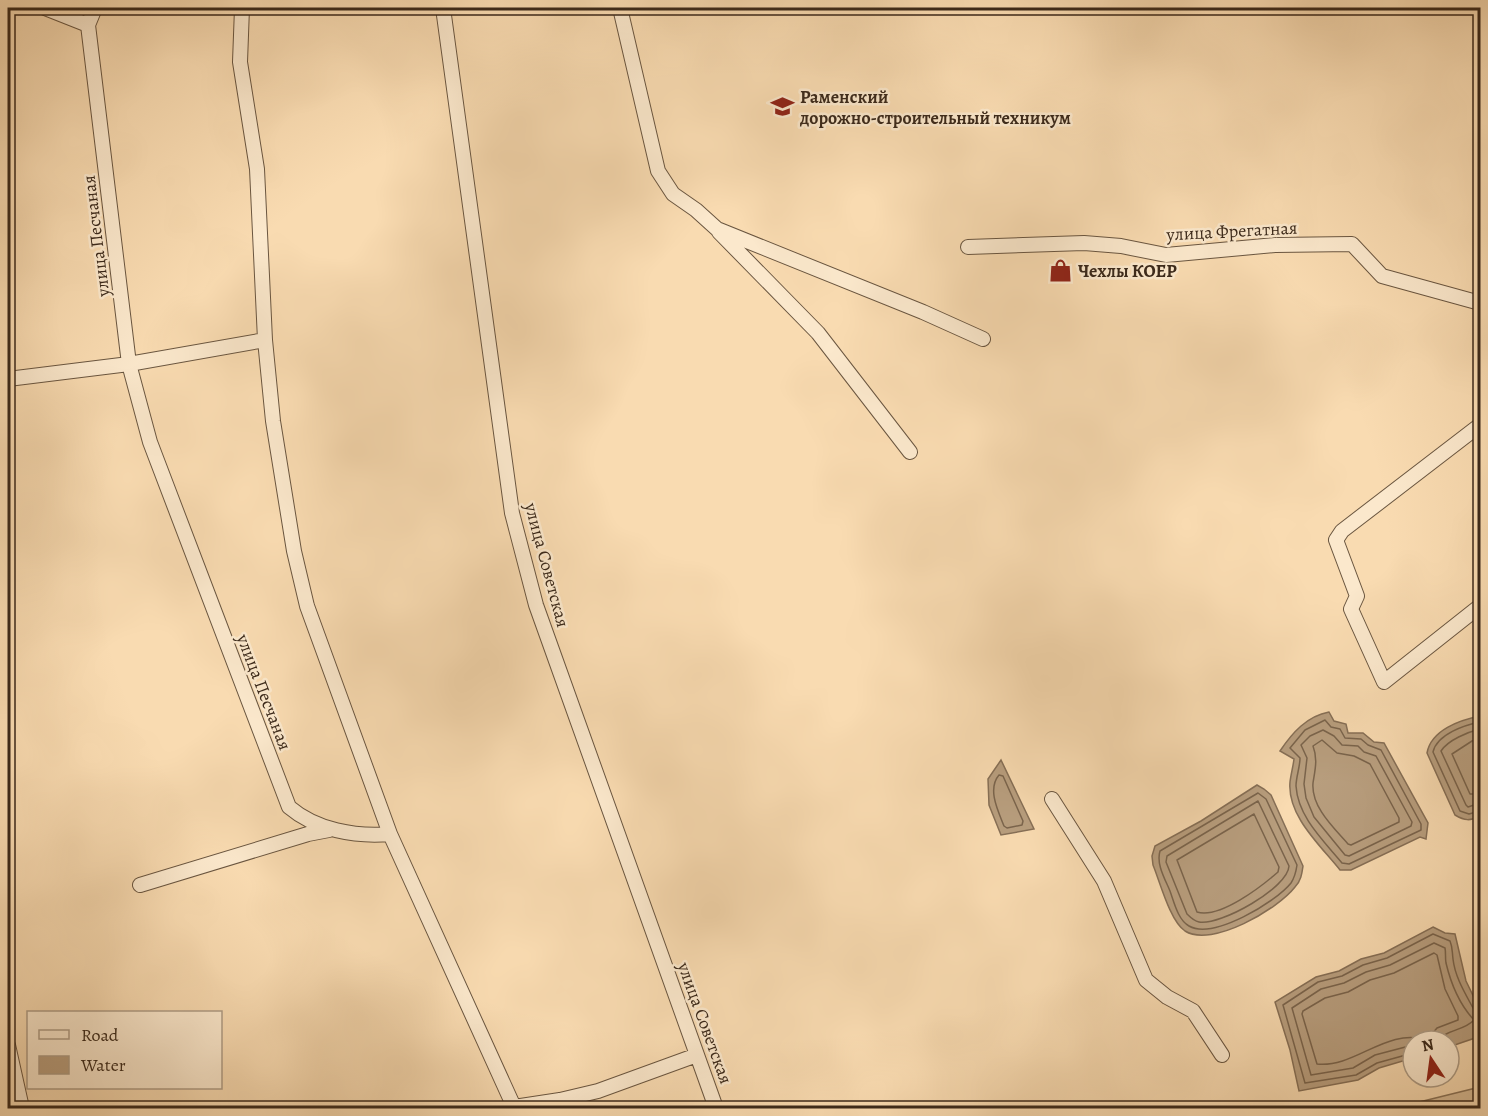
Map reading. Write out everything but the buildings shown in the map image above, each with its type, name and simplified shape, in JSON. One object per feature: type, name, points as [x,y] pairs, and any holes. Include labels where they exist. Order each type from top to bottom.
[{"type":"street","points":[[45,8],[88,25]]},
{"type":"street","name":"улица Песчаная","points":[[95,8],[88,25],[129,364],[150,442],[289,807],[318,826],[356,833],[390,834]]},
{"type":"street","points":[[242,8],[240,62],[257,169],[265,340],[273,421],[294,550],[307,606],[390,834],[511,1108],[598,1091],[697,1055]]},
{"type":"street","name":"улица Советская","points":[[443,8],[512,513],[536,605],[716,1108]]},
{"type":"street","points":[[620,8],[658,171],[673,194],[717,229],[818,333],[910,452]]},
{"type":"street","points":[[717,229],[923,312],[983,339]]},
{"type":"street","name":"улица Фрегатная","points":[[968,247],[1084,243],[1121,246],[1166,255],[1275,245],[1352,244],[1382,276],[1480,303]]},
{"type":"street","points":[[8,379],[129,364],[265,340]]},
{"type":"street","points":[[1480,425],[1342,531],[1336,540],[1357,596],[1351,609],[1384,682],[1480,606]]},
{"type":"street","points":[[1052,799],[1104,881],[1146,980],[1167,998],[1192,1011],[1222,1055]]},
{"type":"street","points":[[140,885],[308,834],[334,829]]},
{"type":"street","points":[[8,1045],[22,1108]]},
{"type":"shaded area","points":[[1480,1087],[1480,1108],[1395,1108]]},
{"type":"water","points":[[1329,712],[1334,721],[1346,724],[1348,733],[1363,733],[1374,742],[1384,743],[1428,823],[1426,839],[1420,837],[1351,870],[1340,870],[1315,841],[1294,807],[1290,782],[1294,759],[1280,751],[1307,721]]},
{"type":"water","points":[[1480,716],[1480,816],[1465,819],[1455,815],[1427,753],[1434,738],[1440,732],[1455,723]]},
{"type":"water","points":[[1001,760],[1034,829],[1001,835],[989,805],[988,779]]},
{"type":"water","points":[[1257,785],[1271,795],[1303,866],[1299,882],[1274,906],[1244,924],[1211,934],[1197,935],[1185,931],[1170,910],[1153,865],[1152,856],[1155,846],[1201,821]]},
{"type":"water","points":[[1433,927],[1445,933],[1455,934],[1466,981],[1480,1010],[1480,1033],[1475,1038],[1461,1043],[1461,1029],[1401,1029],[1401,1062],[1379,1068],[1358,1080],[1299,1091],[1290,1050],[1275,1002],[1316,977],[1339,971],[1361,959],[1384,953]]},
{"type":"place","name":"Раменский дорожно-строительный техникум","points":[[782,107]]},
{"type":"place","name":"Чехлы КОЕР","points":[[1060,271]]}]
